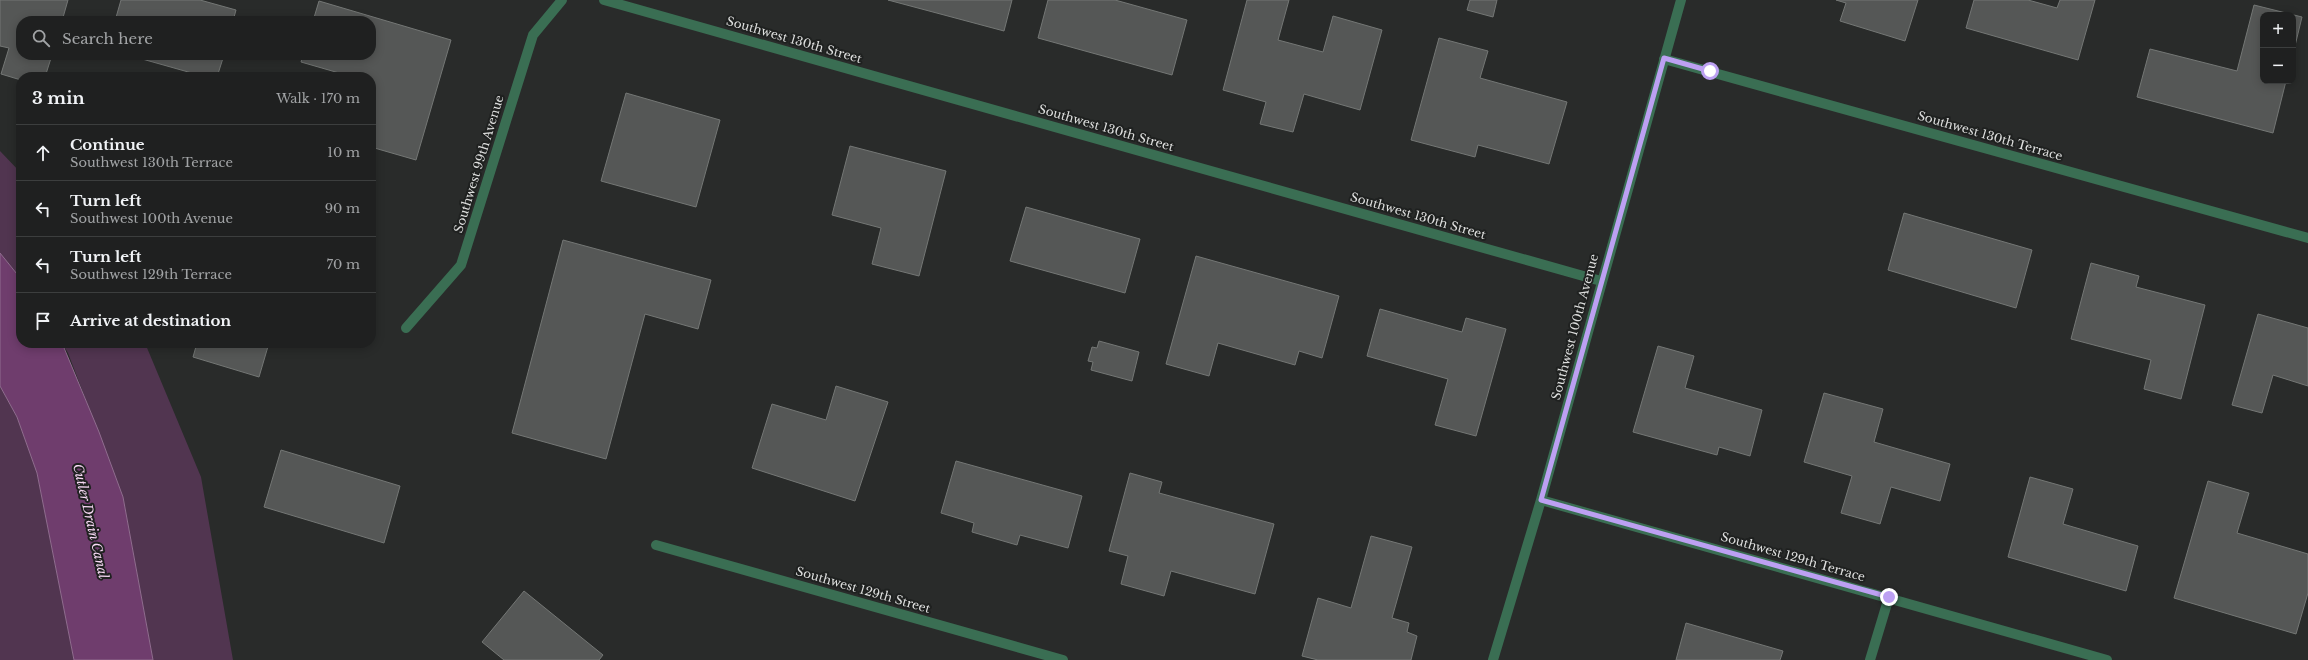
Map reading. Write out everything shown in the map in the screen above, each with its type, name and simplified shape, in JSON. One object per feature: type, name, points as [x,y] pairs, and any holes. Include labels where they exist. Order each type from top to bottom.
[{"type":"street","name":"Southwest 99th Avenue","points":[[406,328],[461,265],[533,35],[562,0]]},
{"type":"street","name":"Southwest 130th Street","points":[[604,0],[1601,281]]},
{"type":"street","name":"Southwest 100th Avenue","points":[[1493,660],[1541,500],[1601,281],[1681,0]]},
{"type":"street","name":"Southwest 130th Terrace","points":[[1664,58],[2308,238]]},
{"type":"street","name":"Southwest 129th Terrace","points":[[1541,500],[1889,597],[2107,660]]},
{"type":"street","name":"Southwest 129th Street","points":[[656,545],[1063,660]]},
{"type":"street","points":[[1870,660],[1889,597]]},
{"type":"shaded area","points":[[0,151],[16,168],[16,273],[0,253]]},
{"type":"shaded area","points":[[65,348],[147,348],[201,477],[233,660],[153,660],[123,497]]},
{"type":"shaded area","points":[[0,386],[17,417],[37,473],[74,660],[0,660]]},
{"type":"water","name":"Cutler Drain Canal","points":[[0,253],[16,273],[16,348],[64,348],[99,432],[123,497],[153,660],[74,660],[37,473],[17,417],[0,386]]},
{"type":"building","points":[[0,0],[68,0],[63,16],[16,16],[16,60],[50,60],[47,72],[16,72],[16,78],[1,74],[9,48],[0,46]]},
{"type":"building","points":[[121,0],[200,0],[236,10],[234,16],[116,16]]},
{"type":"building","points":[[888,0],[1012,0],[1004,31]]},
{"type":"building","points":[[1048,0],[1115,0],[1187,20],[1172,75],[1038,38]]},
{"type":"building","points":[[1247,0],[1289,0],[1278,40],[1323,52],[1333,16],[1382,30],[1360,110],[1304,94],[1293,132],[1260,124],[1266,102],[1223,90]]},
{"type":"building","points":[[1470,0],[1497,0],[1493,17],[1467,10]]},
{"type":"building","points":[[1836,0],[1918,0],[1905,41],[1840,21],[1846,3]]},
{"type":"building","points":[[1974,0],[2028,0],[2057,8],[2060,0],[2095,0],[2078,60],[1966,28]]},
{"type":"building","points":[[319,1],[370,16],[314,16]]},
{"type":"building","points":[[2254,5],[2282,12],[2260,12],[2260,84],[2285,84],[2273,133],[2137,97],[2150,49],[2237,71]]},
{"type":"building","points":[[2296,16],[2302,17],[2296,42]]},
{"type":"building","points":[[376,18],[451,40],[416,160],[376,148],[376,72],[336,72],[301,62],[302,60],[376,60]]},
{"type":"building","points":[[1439,38],[1488,51],[1480,78],[1567,102],[1549,164],[1478,145],[1475,157],[1411,140]]},
{"type":"building","points":[[146,60],[222,60],[219,72],[188,72]]},
{"type":"building","points":[[626,93],[720,120],[696,207],[601,181]]},
{"type":"building","points":[[850,146],[946,171],[919,276],[872,264],[881,228],[832,215]]},
{"type":"building","points":[[1026,207],[1140,239],[1125,293],[1010,261]]},
{"type":"building","points":[[1904,213],[2032,250],[2016,308],[1888,270]]},
{"type":"building","points":[[563,240],[711,280],[698,329],[645,314],[606,459],[512,433]]},
{"type":"building","points":[[1196,256],[1339,296],[1322,358],[1299,351],[1295,365],[1218,343],[1209,376],[1166,364]]},
{"type":"building","points":[[2091,263],[2139,276],[2136,287],[2205,305],[2181,399],[2144,389],[2151,360],[2071,339]]},
{"type":"building","points":[[1380,309],[1462,332],[1466,318],[1506,329],[1476,436],[1435,425],[1448,379],[1367,356]]},
{"type":"building","points":[[2258,314],[2308,328],[2308,386],[2273,375],[2262,413],[2232,405]]},
{"type":"building","points":[[1099,341],[1139,352],[1132,381],[1091,370],[1093,362],[1088,361],[1092,347],[1097,348]]},
{"type":"building","points":[[1658,346],[1694,356],[1685,388],[1762,410],[1750,456],[1719,447],[1717,455],[1633,432]]},
{"type":"building","points":[[196,348],[268,348],[259,377],[193,357]]},
{"type":"building","points":[[836,386],[888,402],[855,501],[752,468],[772,404],[826,420]]},
{"type":"building","points":[[1824,393],[1883,409],[1874,442],[1950,464],[1940,501],[1891,487],[1880,524],[1841,513],[1852,476],[1804,462]]},
{"type":"building","points":[[281,450],[400,486],[384,543],[264,507]]},
{"type":"building","points":[[956,461],[1082,496],[1068,548],[1020,535],[1017,545],[972,532],[974,523],[941,513]]},
{"type":"building","points":[[1130,473],[1162,482],[1159,493],[1274,524],[1255,594],[1171,571],[1164,596],[1121,584],[1128,556],[1109,551]]},
{"type":"building","points":[[2030,477],[2073,489],[2063,524],[2138,546],[2126,591],[2008,557]]},
{"type":"building","points":[[2208,481],[2249,493],[2237,533],[2308,554],[2308,593],[2296,634],[2174,598]]},
{"type":"building","points":[[1371,536],[1412,547],[1392,618],[1409,623],[1407,632],[1417,636],[1411,660],[1318,660],[1302,656],[1318,598],[1351,608]]},
{"type":"building","points":[[524,591],[603,655],[599,660],[504,660],[482,642]]},
{"type":"building","points":[[1686,623],[1783,651],[1780,660],[1676,660]]},
{"type":"route","points":[[1710,71],[1664,58],[1541,500],[1889,597]]}]
